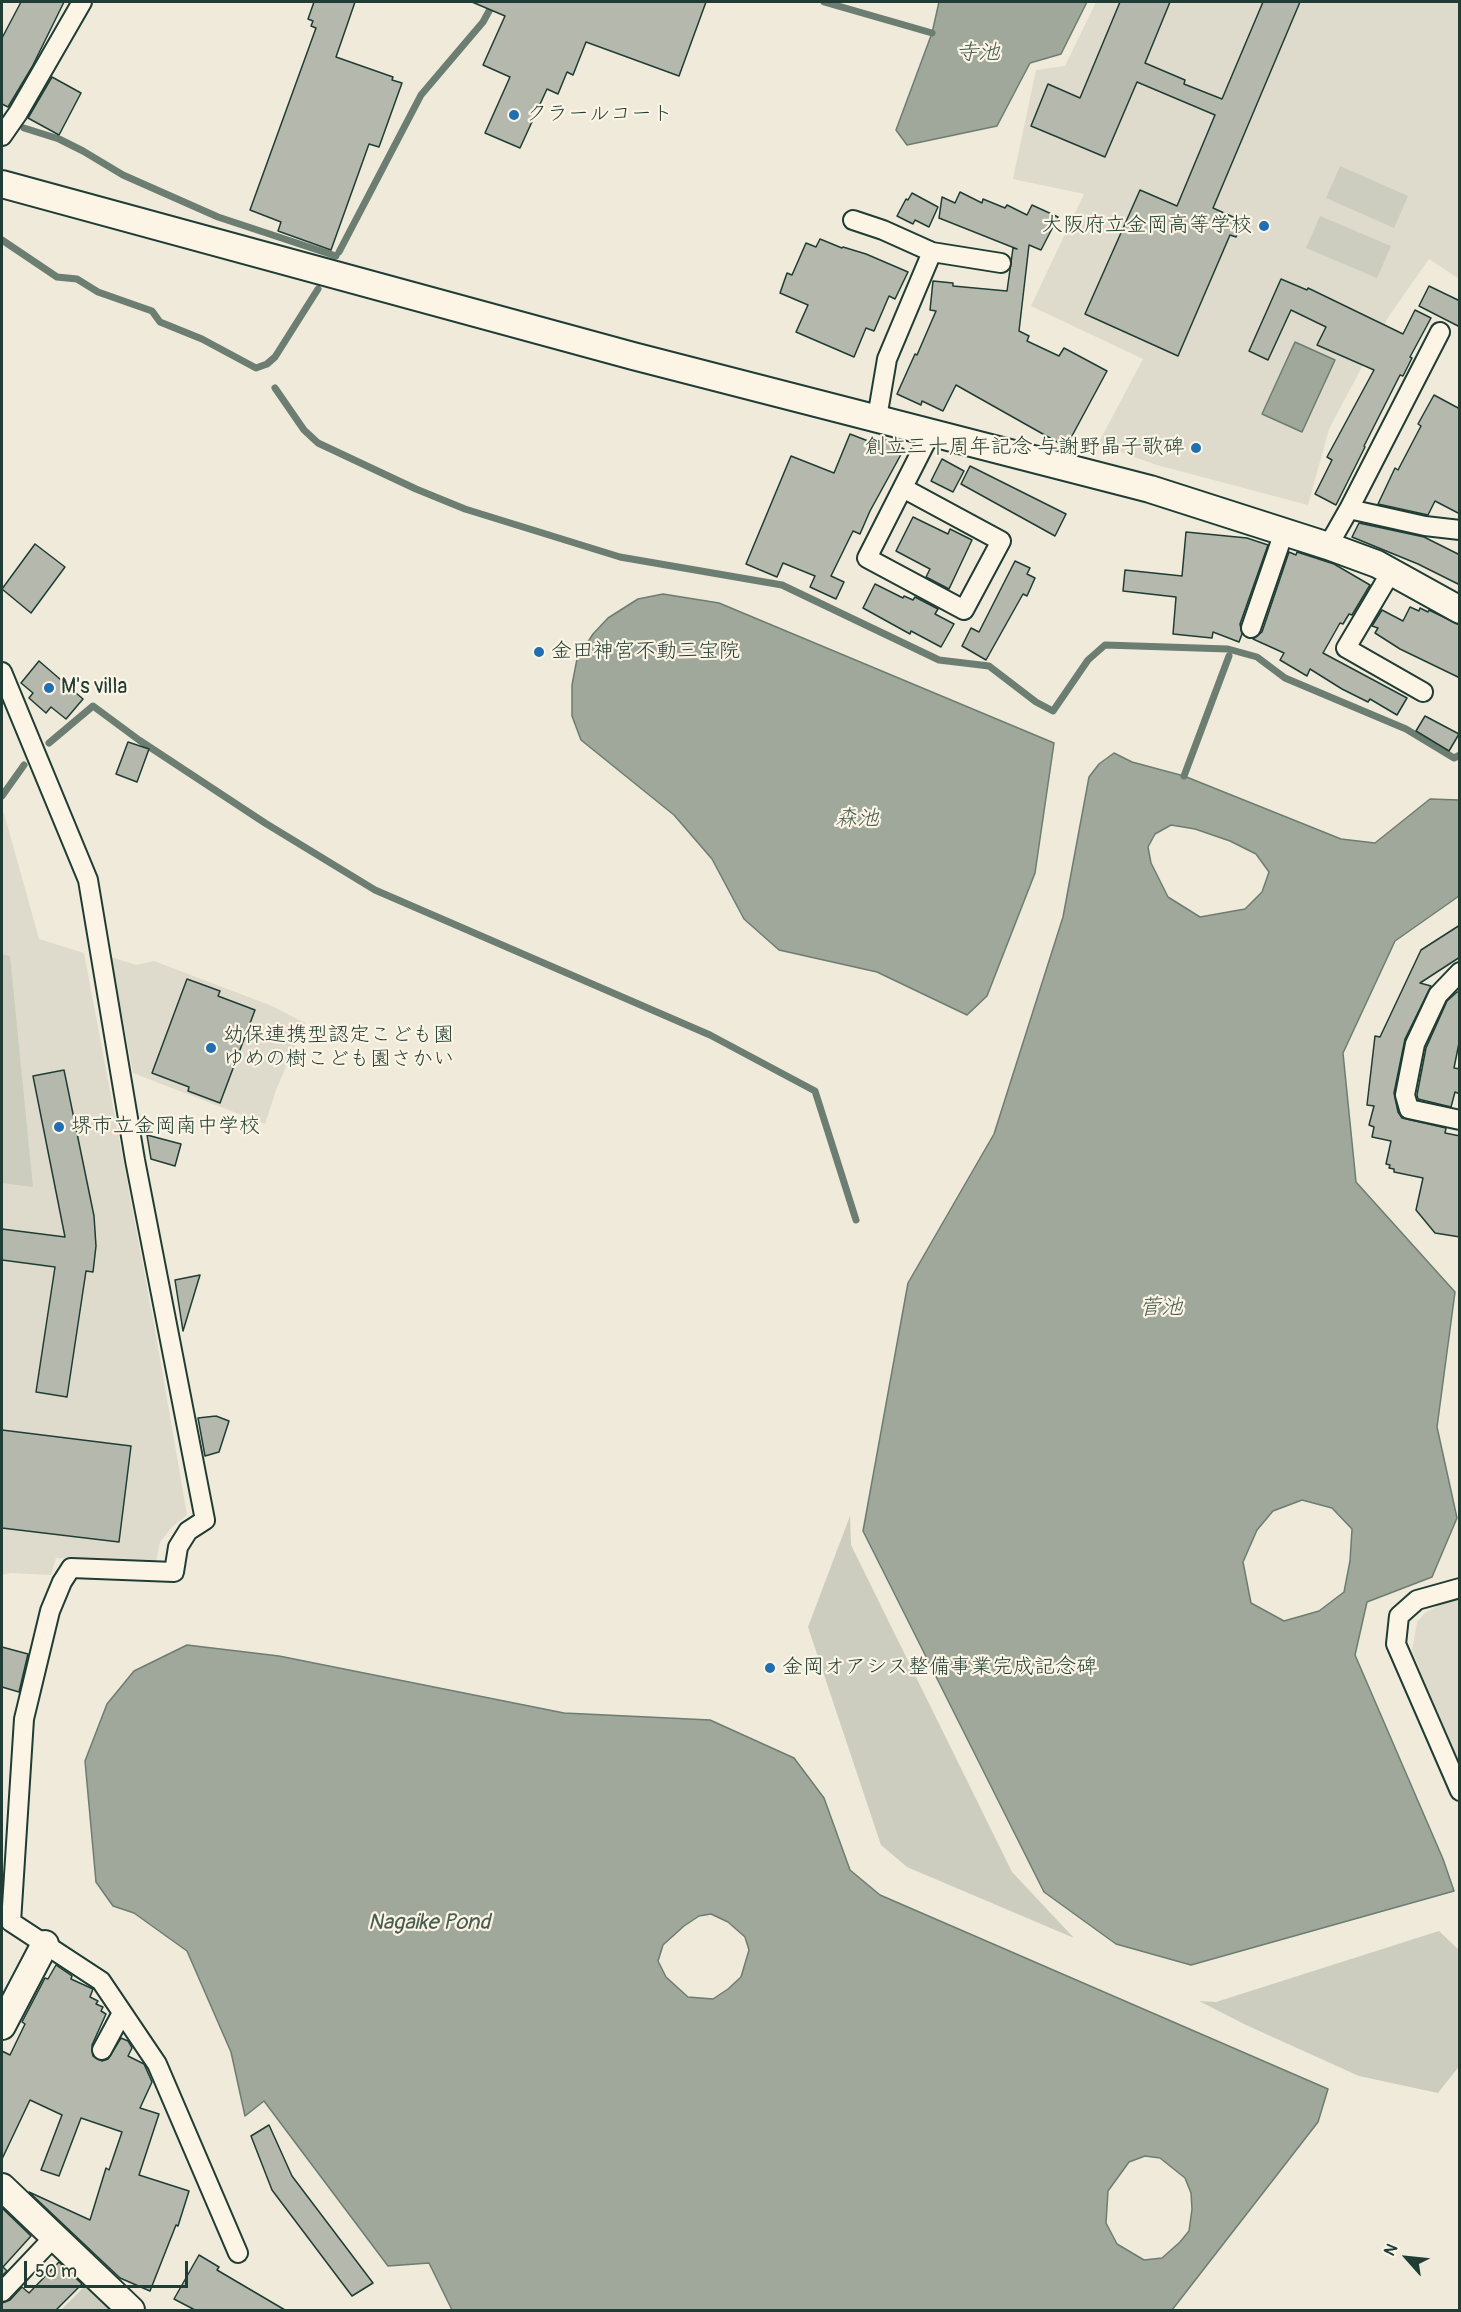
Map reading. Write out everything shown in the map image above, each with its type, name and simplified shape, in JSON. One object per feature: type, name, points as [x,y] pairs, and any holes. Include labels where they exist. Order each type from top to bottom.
[{"type":"street","points":[[2,136],[18,113],[82,2]]},
{"type":"street","points":[[2,184],[633,356],[1150,489],[1284,531],[1377,564],[1460,610]]},
{"type":"street","points":[[853,220],[883,230],[932,252],[1001,263]]},
{"type":"street","points":[[877,418],[887,359],[932,252]]},
{"type":"street","points":[[1328,546],[1440,332]]},
{"type":"street","points":[[903,488],[1001,541],[964,610],[867,558],[931,432]]},
{"type":"street","points":[[1349,509],[1425,526],[1460,530]]},
{"type":"street","points":[[1251,628],[1284,531]]},
{"type":"street","points":[[1391,572],[1346,648],[1423,692]]},
{"type":"street","points":[[2,672],[88,880],[135,1160],[205,1520],[188,1531],[178,1547],[174,1572],[71,1568],[50,1611],[24,1719],[11,1922],[100,1981],[157,2064],[238,2253]]},
{"type":"street","points":[[1460,972],[1438,995],[1415,1044],[1405,1095],[1409,1110],[1460,1120]]},
{"type":"street","points":[[1460,1588],[1417,1600],[1399,1616],[1396,1644],[1460,1791]]},
{"type":"street","points":[[2,2026],[45,1944]]},
{"type":"street","points":[[102,2050],[122,2013]]},
{"type":"street","points":[[2,2187],[131,2310]]},
{"type":"street","points":[[2,2292],[54,2237]]},
{"type":"shaded area","name":"大阪府立金岡高等学校","points":[[1096,2],[1459,2],[1459,279],[1429,259],[1389,316],[1329,429],[1308,505],[1157,465],[1098,444],[1143,359],[1031,306],[1084,194],[1013,179],[1036,70],[1065,66]]},
{"type":"shaded area","points":[[1340,166],[1408,196],[1394,228],[1326,198]]},
{"type":"shaded area","points":[[1320,216],[1391,246],[1377,278],[1306,248]]},
{"type":"shaded area","name":"堺市立金岡南中学校","points":[[2,812],[39,939],[84,953],[154,1324],[187,1515],[172,1527],[160,1542],[156,1562],[56,1558],[51,1575],[11,1573],[2,1575]]},
{"type":"shaded area","points":[[2,954],[10,956],[33,1187],[2,1183]]},
{"type":"shaded area","name":"幼保連携型認定こども園 ゆめの樹こども園さかい","points":[[111,957],[136,965],[154,961],[272,1006],[305,1023],[276,1090],[265,1124],[133,1073]]},
{"type":"shaded area","points":[[850,1516],[851,1545],[1012,1872],[1074,1938],[907,1867],[881,1845],[808,1627]]},
{"type":"shaded area","points":[[1460,1600],[1459,1764],[1412,1651],[1417,1622],[1425,1613],[1441,1604]]},
{"type":"shaded area","points":[[1439,1931],[1459,1950],[1460,2065],[1438,2093],[1359,2076],[1199,2001],[1216,2002]]},
{"type":"shaded area","points":[[86,2285],[113,2310],[61,2310]]},
{"type":"water","name":"寺池","points":[[939,2],[1087,2],[1061,54],[1030,63],[997,126],[907,145],[896,130],[932,33]]},
{"type":"water","points":[[1295,342],[1335,360],[1302,432],[1262,414]]},
{"type":"water","name":"森池","points":[[663,594],[719,603],[1054,743],[1035,873],[987,996],[967,1015],[877,972],[779,950],[744,919],[712,859],[674,815],[581,740],[572,716],[572,685],[577,659],[593,634],[608,618],[638,599]]},
{"type":"water","name":"菅池","points":[[1114,753],[1132,762],[1184,776],[1341,839],[1375,843],[1430,799],[1459,800],[1459,896],[1395,941],[1343,1053],[1356,1182],[1455,1292],[1437,1427],[1457,1518],[1432,1577],[1367,1602],[1355,1655],[1443,1859],[1454,1891],[1191,1965],[1116,1944],[1044,1892],[863,1531],[908,1283],[994,1134],[1063,917],[1089,777],[1099,764]],"holes":[[[1171,825],[1195,829],[1230,841],[1256,854],[1269,872],[1262,892],[1245,909],[1200,917],[1168,897],[1151,863],[1148,847],[1155,834]],[[1302,1500],[1332,1508],[1352,1529],[1350,1561],[1344,1592],[1319,1611],[1284,1621],[1251,1603],[1243,1562],[1257,1530],[1273,1511]]]},
{"type":"water","name":"Nagaike Pond","points":[[187,1645],[279,1656],[564,1713],[710,1720],[794,1758],[824,1798],[850,1870],[880,1895],[1328,2089],[1318,2122],[1172,2310],[452,2310],[429,2263],[388,2266],[264,2101],[245,2116],[231,2052],[187,1951],[134,1913],[113,1906],[96,1882],[85,1761],[107,1704],[134,1671]],"holes":[[[711,1914],[728,1922],[745,1937],[749,1950],[741,1977],[728,1989],[713,1999],[688,1997],[666,1977],[658,1961],[663,1945],[684,1926],[699,1916]],[[1145,2156],[1160,2158],[1185,2178],[1191,2193],[1192,2209],[1189,2231],[1180,2242],[1162,2258],[1144,2260],[1117,2244],[1106,2223],[1108,2191],[1129,2162]]]},
{"type":"building","points":[[21,2],[64,2],[32,67],[8,107],[2,104],[2,38]]},
{"type":"building","points":[[314,2],[355,2],[336,57],[393,77],[392,80],[402,83],[379,147],[369,144],[331,250],[278,231],[281,222],[250,210],[316,28],[311,26],[313,21],[308,19]]},
{"type":"building","points":[[472,2],[706,2],[679,76],[586,42],[573,75],[567,72],[558,94],[547,89],[520,148],[485,133],[510,77],[483,65],[505,16]]},
{"type":"building","points":[[1120,2],[1170,2],[1145,63],[1185,80],[1184,84],[1222,99],[1263,2],[1300,2],[1213,208],[1242,221],[1236,237],[1230,235],[1178,356],[1085,314],[1140,190],[1177,206],[1215,115],[1137,82],[1105,157],[1031,126],[1048,84],[1080,98]]},
{"type":"building","points":[[52,77],[81,93],[59,135],[28,118]]},
{"type":"building","points":[[960,192],[982,203],[983,199],[1005,208],[1007,205],[1027,215],[1032,205],[1058,217],[1041,250],[1029,245],[1019,331],[1029,336],[1027,341],[1059,356],[1064,348],[1107,371],[1066,447],[956,385],[943,411],[922,401],[921,405],[897,394],[936,311],[930,310],[933,281],[953,283],[953,286],[1007,291],[1013,248],[1017,249],[939,218],[942,197],[955,203]]},
{"type":"building","points":[[912,193],[938,207],[929,227],[915,220],[913,224],[897,216]]},
{"type":"building","points":[[820,239],[866,254],[908,272],[895,299],[889,296],[874,331],[866,328],[854,357],[796,332],[808,305],[780,293],[787,273],[792,275],[806,243],[816,247]]},
{"type":"building","points":[[1281,279],[1307,290],[1308,288],[1403,334],[1415,310],[1431,318],[1410,357],[1412,358],[1403,376],[1400,375],[1336,505],[1315,494],[1332,460],[1327,457],[1374,370],[1317,345],[1326,327],[1291,310],[1268,360],[1249,351]]},
{"type":"building","points":[[1429,286],[1460,301],[1460,327],[1419,306]]},
{"type":"building","points":[[1434,395],[1460,409],[1460,514],[1435,501],[1428,515],[1378,504],[1395,468],[1398,470],[1421,426],[1418,424]]},
{"type":"building","points":[[850,434],[881,446],[884,439],[904,449],[860,534],[853,531],[831,576],[844,582],[836,599],[810,587],[815,576],[783,563],[777,577],[746,564],[791,456],[834,473]]},
{"type":"building","points":[[942,459],[964,471],[953,492],[931,481]]},
{"type":"building","points":[[970,466],[1066,514],[1055,536],[961,484]]},
{"type":"building","points":[[913,517],[948,534],[950,529],[972,540],[949,589],[926,577],[930,569],[896,551]]},
{"type":"building","points":[[1359,523],[1424,537],[1460,555],[1460,585],[1418,564],[1352,537]]},
{"type":"building","points":[[1186,532],[1247,538],[1268,545],[1240,624],[1242,634],[1239,642],[1213,632],[1212,638],[1173,634],[1176,597],[1123,591],[1125,570],[1182,576]]},
{"type":"building","points":[[35,544],[65,567],[31,613],[2,589]]},
{"type":"building","points":[[1289,552],[1296,555],[1297,552],[1334,564],[1370,585],[1352,615],[1349,614],[1343,624],[1340,623],[1323,653],[1407,698],[1397,715],[1370,699],[1368,702],[1342,689],[1310,669],[1307,676],[1280,660],[1284,653],[1253,639],[1262,632]]},
{"type":"building","points":[[1015,561],[1030,568],[1027,574],[1035,578],[1027,596],[1023,594],[986,660],[962,646],[971,628],[979,632]]},
{"type":"building","points":[[875,584],[903,598],[904,596],[913,600],[915,597],[938,609],[935,614],[954,624],[941,647],[911,631],[910,634],[863,608]]},
{"type":"building","points":[[1410,607],[1419,611],[1420,608],[1428,612],[1429,610],[1460,625],[1460,678],[1400,649],[1375,633],[1378,628],[1372,626],[1382,610],[1403,621]]},
{"type":"building","name":"M's villa","points":[[39,661],[83,699],[66,719],[51,707],[46,713],[29,698],[33,693],[21,683]]},
{"type":"building","points":[[1425,716],[1459,734],[1449,751],[1416,731]]},
{"type":"building","points":[[128,742],[149,749],[137,782],[116,774]]},
{"type":"building","points":[[1460,925],[1460,957],[1420,983],[1431,986],[1405,1039],[1394,1093],[1398,1112],[1402,1118],[1446,1128],[1445,1133],[1460,1136],[1460,1237],[1435,1233],[1416,1210],[1423,1178],[1394,1172],[1394,1169],[1389,1168],[1390,1165],[1386,1164],[1391,1141],[1372,1137],[1374,1127],[1369,1125],[1374,1106],[1367,1105],[1375,1036],[1380,1037],[1421,950]]},
{"type":"building","points":[[187,979],[220,991],[218,996],[255,1010],[220,1103],[188,1091],[189,1087],[152,1073]]},
{"type":"building","points":[[1460,992],[1460,1038],[1454,1068],[1460,1069],[1460,1094],[1455,1092],[1451,1107],[1418,1099],[1417,1095],[1426,1048],[1447,1001]]},
{"type":"building","points":[[64,1070],[94,1216],[96,1246],[93,1272],[86,1271],[67,1397],[36,1392],[55,1267],[2,1260],[2,1229],[65,1237],[33,1076]]},
{"type":"building","points":[[147,1135],[181,1144],[175,1166],[151,1159]]},
{"type":"building","points":[[200,1275],[183,1331],[175,1280]]},
{"type":"building","points":[[216,1416],[229,1421],[219,1452],[205,1456],[198,1418]]},
{"type":"building","points":[[2,1430],[131,1446],[119,1542],[2,1528]]},
{"type":"building","points":[[2,1647],[28,1654],[19,1692],[2,1687]]},
{"type":"building","points":[[56,1965],[72,1976],[71,1979],[93,1989],[90,1997],[98,2001],[96,2004],[103,2007],[101,2011],[106,2014],[92,2045],[93,2056],[102,2061],[108,2059],[121,2038],[128,2041],[132,2048],[128,2056],[144,2064],[152,2082],[140,2108],[159,2114],[139,2175],[189,2191],[178,2226],[176,2225],[150,2291],[120,2278],[29,2192],[90,2220],[106,2168],[109,2170],[122,2132],[81,2118],[59,2176],[41,2170],[62,2115],[30,2100],[2,2159],[2,2051],[10,2055],[25,2024],[22,2022],[45,1978],[48,1979]]},
{"type":"building","points":[[269,2125],[292,2176],[373,2283],[352,2296],[272,2190],[251,2136]]},
{"type":"building","points":[[2,2208],[31,2236],[3,2267],[7,2271],[2,2276]]},
{"type":"building","points":[[199,2255],[219,2267],[217,2270],[285,2310],[195,2310],[174,2299]]},
{"type":"building","points":[[59,2262],[82,2284],[56,2310],[2,2310],[2,2303],[10,2300],[22,2287],[29,2293]]},
{"type":"waterway","points":[[339,252],[421,95],[483,22],[494,2]]},
{"type":"waterway","points":[[824,2],[932,33]]},
{"type":"waterway","points":[[24,128],[59,139],[123,175],[218,217],[336,256]]},
{"type":"waterway","points":[[2,240],[57,277],[77,279],[98,292],[152,311],[160,322],[202,339],[256,368],[267,364],[275,357],[318,289]]},
{"type":"waterway","points":[[275,388],[304,430],[318,443],[416,489],[465,509],[620,557],[782,585],[939,660],[989,666],[1036,702],[1053,711],[1088,660],[1105,645],[1228,649],[1257,657],[1285,678],[1406,729],[1454,758],[1460,755]]},
{"type":"waterway","points":[[1184,776],[1229,656]]},
{"type":"waterway","points":[[49,743],[93,706],[139,740],[265,823],[375,890],[710,1035],[815,1091],[856,1220]]},
{"type":"waterway","points":[[2,796],[24,765]]},
{"type":"place","name":"クラールコート","points":[[514,115]]},
{"type":"place","name":"大阪府立金岡高等学校","points":[[1264,226]]},
{"type":"place","name":"創立三十周年記念 与謝野晶子歌碑","points":[[1196,448]]},
{"type":"place","name":"金田神宮不動三宝院","points":[[539,652]]},
{"type":"place","name":"M's villa","points":[[49,688]]},
{"type":"place","name":"幼保連携型認定こども園 ゆめの樹こども園さかい","points":[[211,1048]]},
{"type":"place","name":"堺市立金岡南中学校","points":[[59,1127]]},
{"type":"place","name":"金岡オアシス整備事業完成記念碑","points":[[770,1668]]}]
